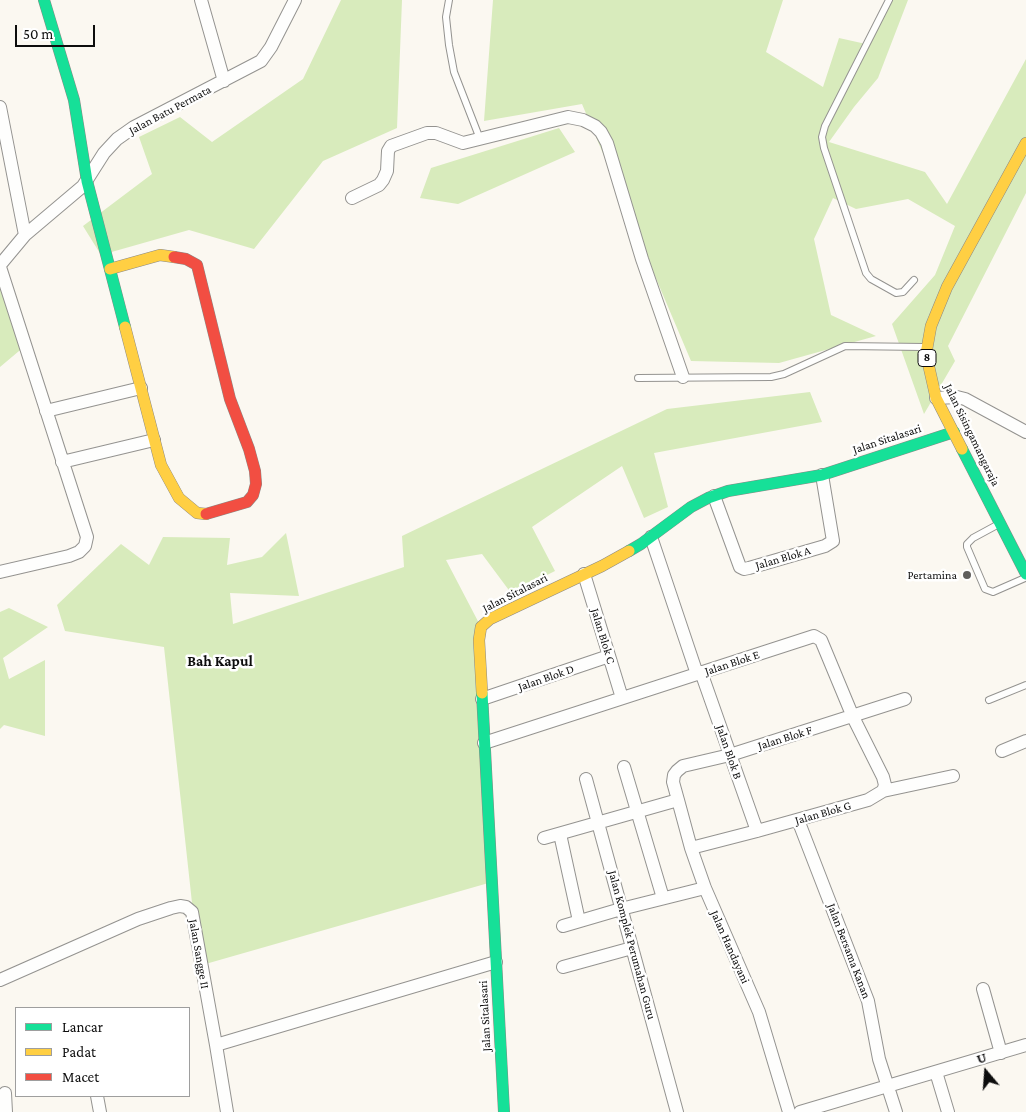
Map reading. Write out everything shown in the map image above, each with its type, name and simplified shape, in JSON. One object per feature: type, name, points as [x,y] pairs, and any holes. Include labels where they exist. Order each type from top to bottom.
[{"type":"main road","points":[[44,0],[74,100],[87,181],[161,465],[179,498],[197,513],[208,514],[247,502],[254,495],[256,484],[255,471],[249,449],[230,399],[197,265],[186,259],[160,255],[110,269]]},
{"type":"main road","name":"Jalan Sisingamangaraja","points":[[1024,150],[947,287],[931,326],[926,354],[936,398],[1026,575]]},
{"type":"main road","name":"Jalan Sitalasari","points":[[504,1112],[479,640],[481,628],[490,619],[584,574],[641,544],[691,507],[714,496],[728,491],[822,475],[954,432]]},
{"type":"street","points":[[201,0],[224,81]]},
{"type":"street","name":"Jalan Batu Permata","points":[[0,266],[24,236],[87,181],[104,153],[122,135],[261,61],[271,47],[295,0]]},
{"type":"street","points":[[0,107],[24,236]]},
{"type":"street","points":[[352,198],[379,185],[387,171],[388,151],[396,143],[432,132],[463,143],[568,118],[583,120],[595,126],[607,143],[642,259],[683,377]]},
{"type":"street","points":[[0,266],[87,537],[85,546],[79,552],[0,572]]},
{"type":"street","points":[[46,411],[141,388]]},
{"type":"street","points":[[936,398],[957,397],[965,399],[1026,431]]},
{"type":"street","points":[[62,462],[154,440]]},
{"type":"street","name":"Jalan Blok A","points":[[714,496],[740,567],[744,569],[825,546],[833,541],[822,475]]},
{"type":"street","name":"Jalan Blok B","points":[[651,537],[757,831]]},
{"type":"street","name":"Jalan Blok C","points":[[584,574],[622,698]]},
{"type":"street","name":"Jalan Blok E","points":[[484,742],[814,636],[818,637],[853,716],[883,777],[885,785],[883,791]]},
{"type":"street","name":"Jalan Blok D","points":[[482,699],[609,656]]},
{"type":"street","name":"Jalan Blok F","points":[[673,782],[674,775],[683,766],[730,755],[905,700]]},
{"type":"street","points":[[1002,751],[1026,742]]},
{"type":"street","points":[[624,767],[663,898]]},
{"type":"street","name":"Jalan Blok G","points":[[691,848],[868,800],[883,791],[953,776]]},
{"type":"street","name":"Jalan Komplek Perumahan Guru","points":[[586,779],[677,1112]]},
{"type":"street","name":"Jalan Handayani","points":[[673,782],[704,888],[758,1012],[789,1112]]},
{"type":"street","points":[[544,838],[678,800]]},
{"type":"street","name":"Jalan Bersama Kanan","points":[[798,820],[868,1002],[879,1059],[896,1112]]},
{"type":"street","points":[[560,834],[579,921]]},
{"type":"street","points":[[563,926],[704,888]]},
{"type":"street","name":"Jalan Sangge II","points":[[0,980],[138,919],[171,908],[186,907],[192,912],[216,1045],[223,1111]]},
{"type":"street","points":[[563,967],[632,948]]},
{"type":"street","points":[[216,1045],[496,962]]},
{"type":"street","points":[[983,989],[1001,1053]]},
{"type":"street","points":[[800,1112],[1026,1045]]},
{"type":"street","points":[[936,1072],[948,1112]]},
{"type":"street","points":[[5,1093],[6,1112]]},
{"type":"street","points":[[97,1097],[100,1112]]},
{"type":"lane","points":[[449,0],[446,17],[454,72],[480,139]]},
{"type":"lane","points":[[889,0],[825,126],[822,137],[866,273],[871,279],[896,293],[903,292],[914,280]]},
{"type":"lane","points":[[638,378],[771,377],[784,374],[850,345],[926,347]]},
{"type":"lane","points":[[1000,524],[973,538],[967,544],[985,589],[993,592],[1026,575]]},
{"type":"lane","points":[[989,700],[1026,685]]},
{"type":"green space","points":[[341,0],[402,0],[397,128],[323,161],[254,249],[189,230],[101,255],[83,226],[152,174],[139,137],[180,117],[212,142],[303,79]]},
{"type":"green space","points":[[493,0],[783,0],[766,52],[823,87],[839,38],[866,44],[889,0],[908,0],[878,78],[829,142],[925,172],[947,204],[1026,59],[1026,193],[948,346],[955,361],[924,414],[892,324],[935,275],[955,226],[908,199],[856,209],[833,198],[814,239],[831,315],[876,336],[779,363],[691,361],[582,104],[484,121]]},
{"type":"green space","points":[[559,128],[575,152],[458,204],[420,198],[431,168]]},
{"type":"green space","points":[[0,267],[25,346],[0,367]]},
{"type":"green space","points":[[810,392],[822,422],[654,453],[668,507],[644,518],[622,466],[532,527],[555,571],[511,593],[482,554],[446,560],[481,627],[492,882],[202,965],[194,921],[164,647],[65,631],[57,605],[121,544],[149,565],[163,537],[230,538],[227,565],[262,557],[286,533],[299,596],[230,593],[233,624],[404,567],[402,536],[667,409]]},
{"type":"green space","points":[[9,608],[48,627],[3,658],[9,679],[45,660],[45,736],[4,725],[0,729],[0,612]]},
{"type":"traffic: fast","points":[[44,0],[74,100],[87,181],[125,327]]},
{"type":"traffic: fast","points":[[629,551],[691,507],[708,498],[728,491],[822,475],[954,432]]},
{"type":"traffic: fast","points":[[962,449],[1026,574]]},
{"type":"traffic: fast","points":[[482,693],[504,1112]]},
{"type":"traffic: slow","points":[[962,449],[936,398],[926,354],[931,326],[947,287],[1026,143]]},
{"type":"traffic: slow","points":[[110,269],[160,255],[174,257]]},
{"type":"traffic: slow","points":[[125,327],[161,465],[179,498],[197,513],[206,514]]},
{"type":"traffic: slow","points":[[482,693],[479,640],[481,627],[490,619],[602,566],[629,551]]},
{"type":"traffic: jam","points":[[174,257],[186,259],[197,265],[230,399],[249,449],[255,471],[256,484],[253,495],[247,502],[206,514]]},
{"type":"place","name":"Pertamina","points":[[967,575]]},
{"type":"district","name":"Bah Kapul","points":[[220,661]]}]
